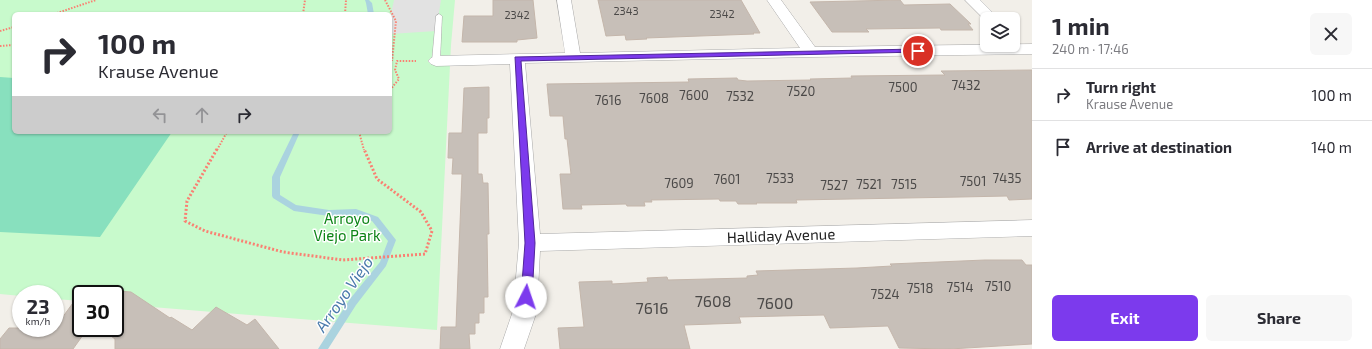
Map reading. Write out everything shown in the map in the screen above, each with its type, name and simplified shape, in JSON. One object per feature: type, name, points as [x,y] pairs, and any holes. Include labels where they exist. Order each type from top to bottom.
[{"type":"street","points":[[564,0],[573,57]]},
{"type":"street","points":[[774,0],[811,52]]},
{"type":"street","points":[[972,0],[985,12]]},
{"type":"street","points":[[436,61],[811,52],[1028,49]]},
{"type":"street","points":[[512,349],[525,311],[530,243],[517,59]]},
{"type":"street","name":"Halliday Avenue","points":[[530,243],[1032,228]]},
{"type":"lane","points":[[436,61],[439,16]]},
{"type":"path","points":[[60,12],[96,0]]},
{"type":"path","points":[[303,12],[305,0]]},
{"type":"path","points":[[346,0],[346,12]]},
{"type":"path","points":[[385,0],[391,12]]},
{"type":"path","points":[[392,14],[396,22],[392,53]]},
{"type":"path","points":[[0,31],[12,28]]},
{"type":"path","points":[[0,46],[12,45]]},
{"type":"path","points":[[392,61],[436,61]]},
{"type":"path","points":[[392,88],[399,79],[395,70],[397,62]]},
{"type":"path","points":[[226,134],[187,201],[185,221],[205,231],[284,252],[344,260],[425,254],[432,231],[422,212],[376,179],[361,142],[359,134]]},
{"type":"green space","name":"Arroyo Viejo Park","points":[[0,0],[455,0],[451,45],[437,330],[124,305],[124,285],[72,285],[72,300],[64,300],[64,285],[12,285],[12,295],[0,294]]},
{"type":"green space","points":[[0,77],[12,78],[12,134],[171,134],[100,237],[0,232]]},
{"type":"shaded area","points":[[394,0],[441,0],[436,31],[392,34],[391,12]]},
{"type":"building","points":[[493,0],[533,0],[537,38],[517,40],[517,42],[462,42],[464,16],[493,16]]},
{"type":"building","points":[[598,0],[741,0],[760,33],[626,40],[625,35],[606,36]]},
{"type":"building","points":[[900,0],[904,5],[950,4],[971,24],[968,24],[973,30],[941,30],[940,28],[866,29],[869,32],[832,32],[810,2]]},
{"type":"building","points":[[1032,70],[1032,199],[1009,200],[1007,196],[796,200],[797,203],[756,203],[757,204],[738,204],[736,201],[720,201],[719,199],[651,200],[652,202],[644,202],[645,206],[627,206],[626,204],[581,205],[582,209],[563,209],[560,174],[571,174],[567,139],[565,139],[563,116],[550,116],[547,84],[689,82],[688,79],[737,78],[738,80],[747,81],[811,80],[810,79],[852,78],[851,76],[945,75],[941,71]]},
{"type":"building","points":[[489,87],[489,118],[487,118],[487,133],[478,133],[478,174],[482,174],[483,183],[488,183],[488,297],[484,297],[484,313],[479,313],[479,323],[475,323],[475,334],[469,334],[470,349],[440,349],[441,327],[456,327],[462,174],[452,174],[453,158],[448,158],[449,133],[462,133],[464,88]]},
{"type":"building","points":[[1022,260],[1026,265],[1032,265],[1032,344],[950,349],[899,348],[888,326],[830,328],[824,315],[739,317],[741,323],[684,325],[690,349],[560,349],[558,328],[584,327],[579,282],[612,281],[612,284],[648,282],[647,278],[667,277],[668,280],[747,278],[747,276],[758,275],[756,271],[857,268],[892,266],[890,264]]},
{"type":"building","points":[[124,291],[131,292],[170,318],[171,317],[192,330],[216,307],[247,325],[255,319],[279,349],[115,349],[115,339],[112,337],[124,337]]},
{"type":"building","points":[[72,304],[72,337],[82,337],[73,349],[0,349],[0,339],[9,328],[12,328],[12,337],[64,337],[64,315]]},
{"type":"waterway","name":"Arroyo Viejo","points":[[367,0],[371,12]]},
{"type":"waterway","name":"Arroyo Viejo","points":[[296,134],[276,177],[276,196],[294,208],[329,213],[356,212],[375,219],[392,240],[383,264],[353,302],[323,349]]},
{"type":"route","points":[[526,297],[530,243],[524,176],[517,59],[795,52],[918,51]]}]
